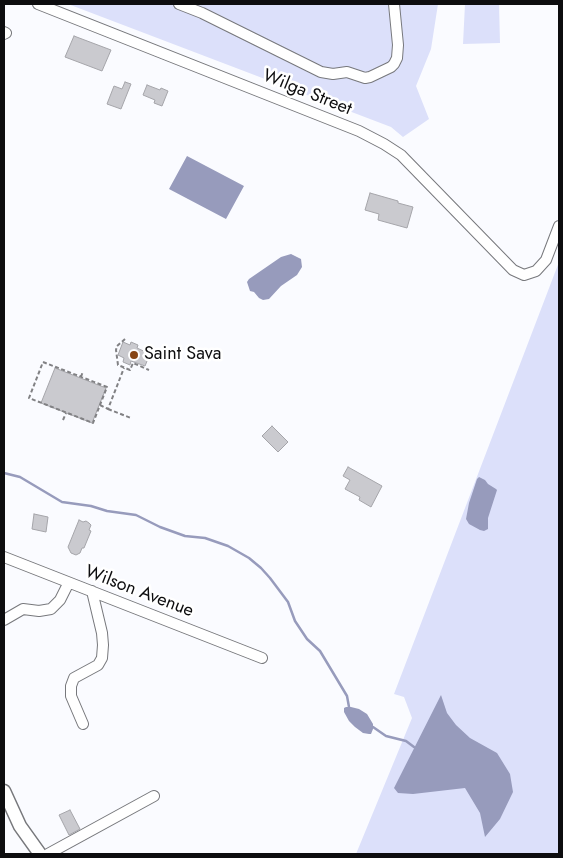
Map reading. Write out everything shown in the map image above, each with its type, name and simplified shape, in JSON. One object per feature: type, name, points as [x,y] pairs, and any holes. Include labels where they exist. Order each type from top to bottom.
[{"type":"main road","points":[[4,790],[20,826],[40,854]]},
{"type":"street","name":"Wilga Street","points":[[38,4],[359,131],[384,144],[402,155],[513,270],[524,275],[536,271],[546,260],[559,226]]},
{"type":"street","points":[[179,4],[202,13],[321,72],[333,74],[347,72],[365,78],[370,78],[394,64],[398,45],[394,4]]},
{"type":"street","name":"Wilson Avenue","points":[[4,557],[262,658]]},
{"type":"street","points":[[4,620],[23,609],[39,611],[51,609],[60,600],[70,583]]},
{"type":"street","points":[[83,724],[71,696],[70,686],[74,678],[98,665],[102,658],[102,633],[92,591]]},
{"type":"street","points":[[48,854],[154,796]]},
{"type":"path","points":[[126,339],[116,350],[118,365],[130,370],[133,363],[150,370]]},
{"type":"path","points":[[43,362],[107,387],[100,405],[93,423],[28,398],[43,362]]},
{"type":"path","points":[[108,408],[124,368]]},
{"type":"path","points":[[81,377],[84,371]]},
{"type":"path","points":[[100,405],[131,418]]},
{"type":"path","points":[[64,420],[66,413]]},
{"type":"shaded area","points":[[68,4],[438,4],[431,49],[416,86],[429,119],[403,137],[391,127]]},
{"type":"shaded area","points":[[465,4],[499,4],[500,43],[463,44]]},
{"type":"shaded area","points":[[187,156],[244,186],[226,219],[169,189]]},
{"type":"shaded area","points":[[291,254],[301,259],[302,267],[297,275],[281,286],[269,299],[263,300],[250,291],[247,282],[249,279],[281,257]]},
{"type":"shaded area","points":[[559,262],[559,854],[356,854],[412,718],[404,697],[394,694]]},
{"type":"shaded area","points":[[479,477],[497,490],[488,518],[488,529],[484,531],[469,524],[466,519],[469,503]]},
{"type":"shaded area","points":[[441,695],[447,713],[456,725],[470,738],[497,753],[510,774],[513,792],[500,819],[485,837],[480,813],[465,788],[413,794],[398,793],[394,788]]},
{"type":"shaded area","points":[[346,707],[359,709],[367,714],[373,724],[371,734],[363,733],[349,721],[344,712]]},
{"type":"building","points":[[74,36],[111,50],[102,71],[65,57]]},
{"type":"building","points":[[125,82],[131,84],[121,109],[107,104],[114,86],[122,89]]},
{"type":"building","points":[[147,85],[168,91],[162,106],[154,103],[155,100],[143,95]]},
{"type":"building","points":[[370,193],[413,207],[407,228],[378,220],[379,214],[365,210]]},
{"type":"building","name":"Saint Sava","points":[[123,342],[130,345],[131,342],[138,345],[137,348],[150,354],[145,366],[131,361],[130,365],[123,362],[124,358],[118,355]]},
{"type":"building","points":[[55,368],[106,388],[92,423],[41,403]]},
{"type":"building","points":[[272,426],[288,442],[278,452],[262,436]]},
{"type":"building","points":[[348,467],[382,486],[371,507],[359,500],[360,497],[345,489],[350,480],[343,476]]},
{"type":"building","points":[[34,514],[48,517],[46,532],[32,529]]},
{"type":"building","points":[[79,520],[89,523],[91,525],[89,530],[91,531],[84,548],[76,555],[71,553],[68,547]]},
{"type":"building","points":[[70,810],[80,829],[69,835],[59,815]]},
{"type":"waterway","points":[[4,473],[20,477],[62,502],[136,515],[160,527],[185,536],[205,538],[228,546],[249,558],[270,578],[288,602],[295,621],[307,639],[320,651],[347,696],[349,707]]},
{"type":"waterway","points":[[373,727],[386,736],[406,741],[414,747]]},
{"type":"place","name":"Saint Sava","points":[[134,355]]}]
